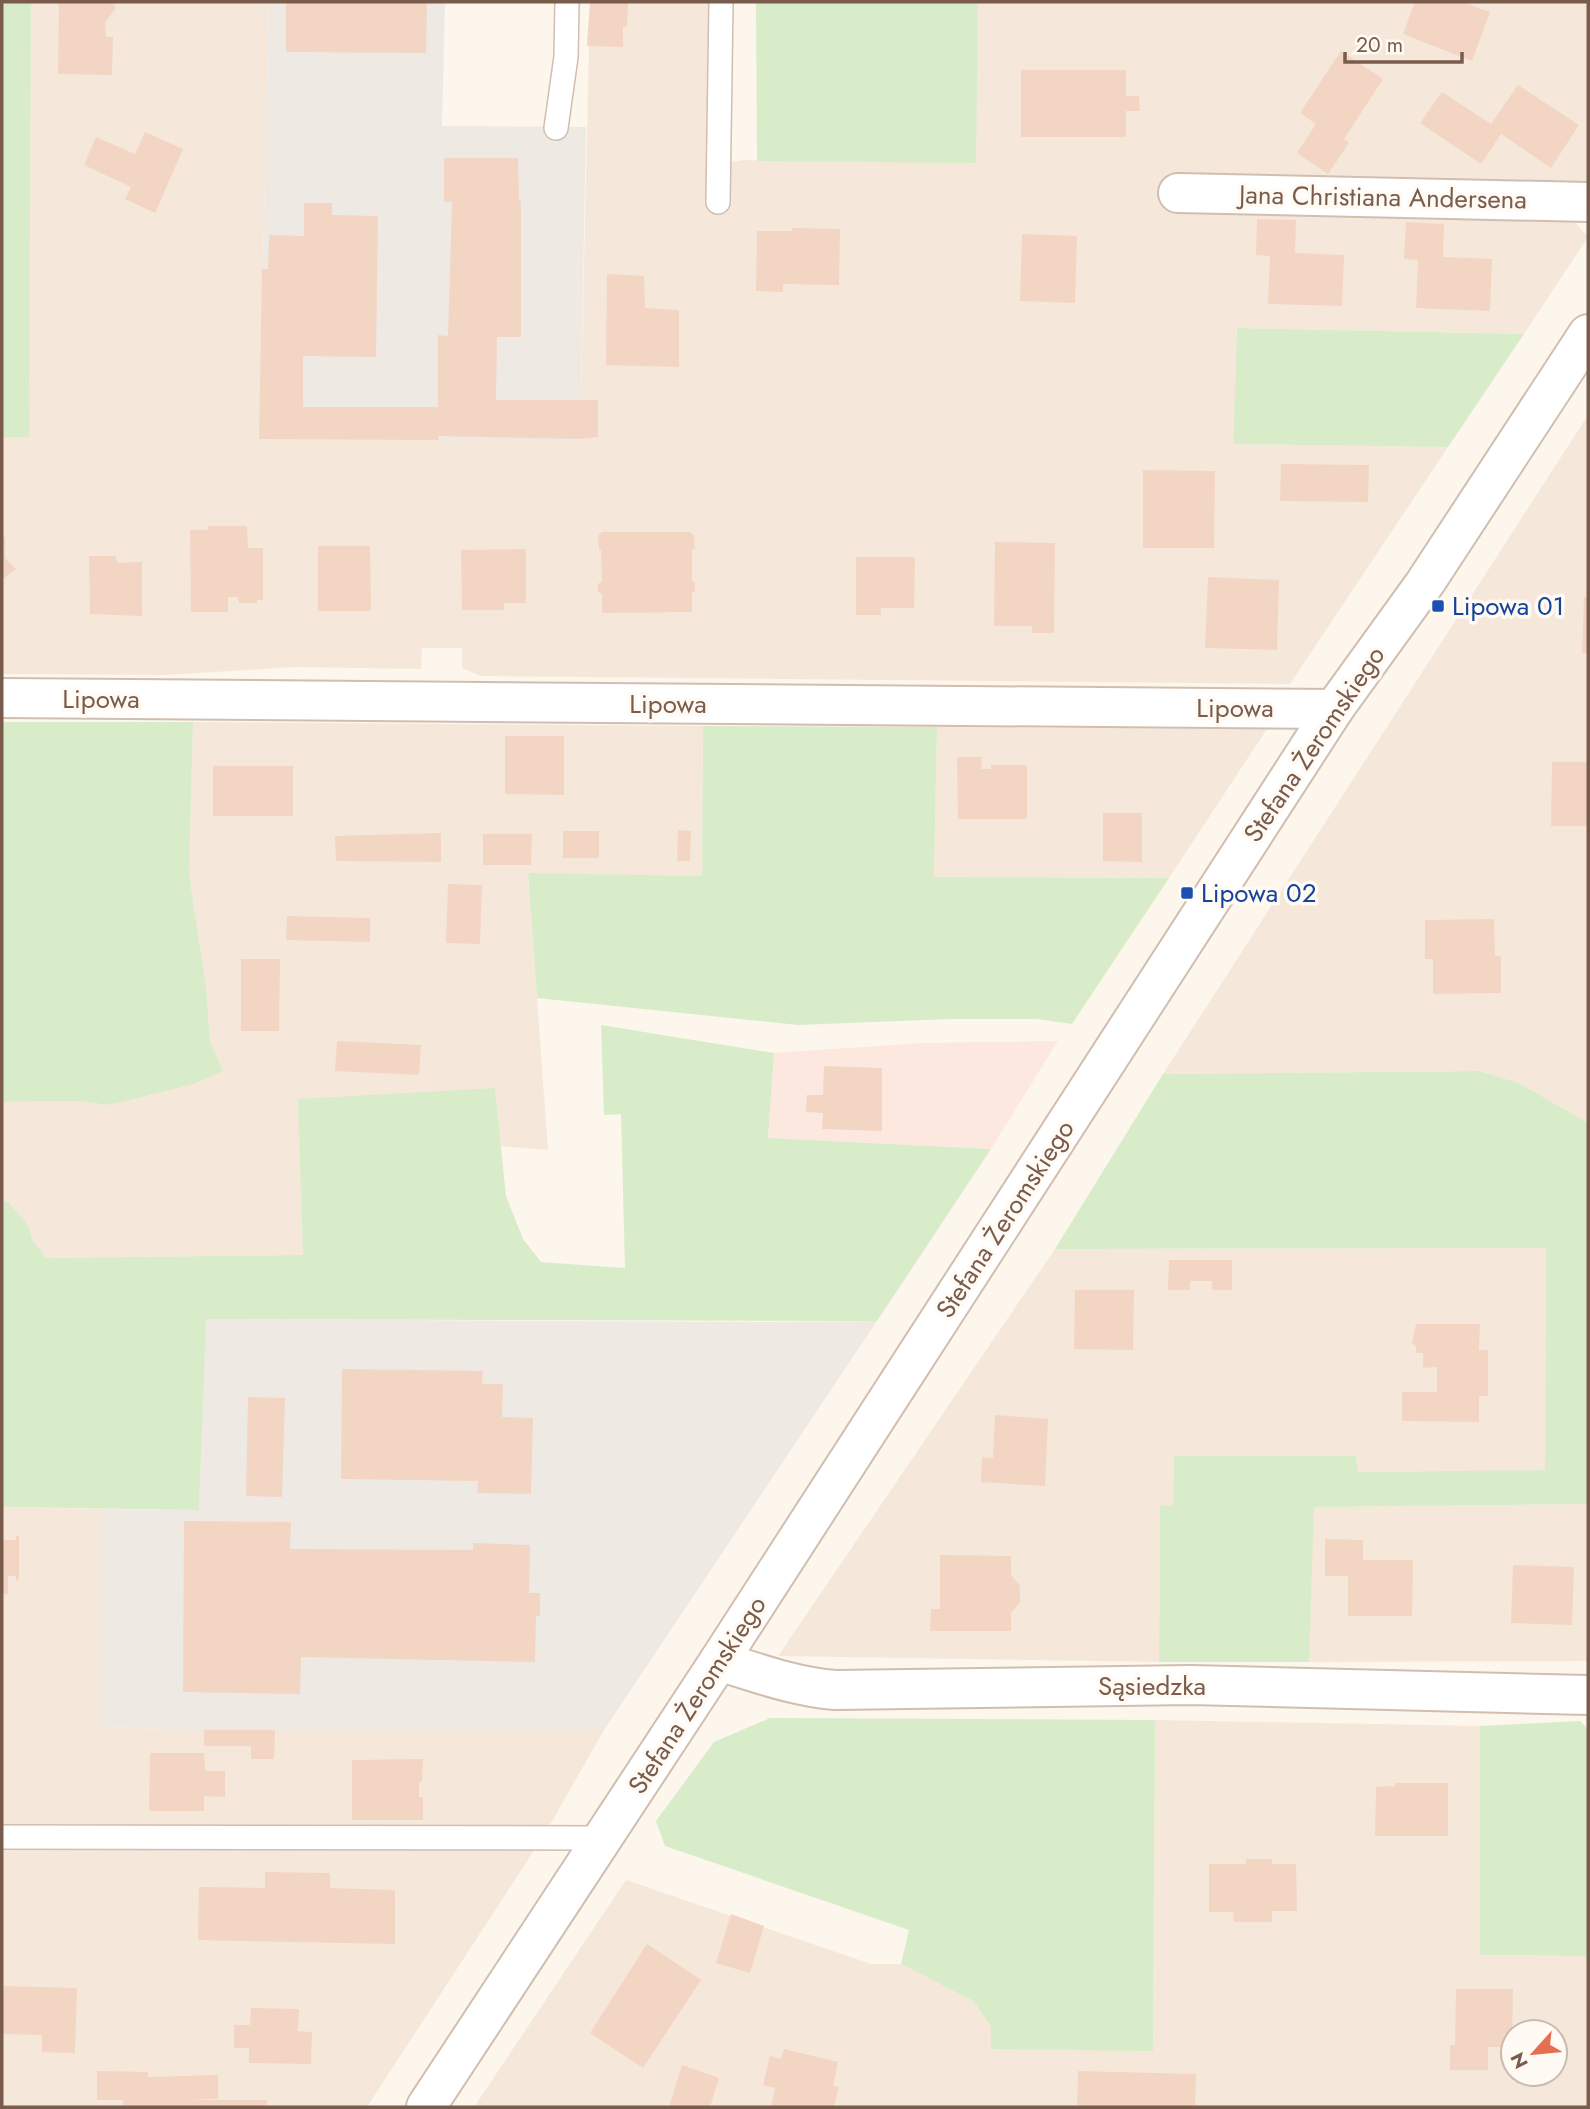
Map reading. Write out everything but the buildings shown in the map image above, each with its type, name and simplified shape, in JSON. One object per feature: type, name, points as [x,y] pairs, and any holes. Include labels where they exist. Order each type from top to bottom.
[{"type":"street","name":"Jana Christiana Andersena","points":[[1178,193],[1588,202]]},
{"type":"street","name":"Stefana Żeromskiego","points":[[426,2107],[719,1661],[1334,709],[1577,369],[1588,334]]},
{"type":"street","name":"Lipowa","points":[[2,698],[1334,709]]},
{"type":"street","name":"Sąsiedzka","points":[[719,1661],[788,1683],[835,1690],[1191,1685],[1588,1695]]},
{"type":"lane","points":[[556,128],[566,57],[567,2]]},
{"type":"lane","points":[[718,202],[721,2]]},
{"type":"lane","points":[[2,1837],[603,1838]]},
{"type":"shaded area","points":[[31,2],[269,2],[259,438],[580,441],[590,2],[733,2],[730,162],[975,163],[978,2],[1588,2],[1588,187],[1179,208],[1575,222],[1588,237],[1524,334],[1237,328],[1233,444],[1448,447],[1290,684],[481,676],[462,668],[462,648],[422,648],[421,669],[295,667],[166,675],[2,674],[2,437],[29,436]]},
{"type":"shaded area","points":[[269,2],[445,2],[442,126],[586,127],[580,441],[259,439]]},
{"type":"shaded area","points":[[1588,415],[1588,1123],[1519,1083],[1479,1071],[1163,1074]]},
{"type":"shaded area","points":[[193,722],[703,726],[702,876],[528,874],[548,1150],[500,1146],[495,1088],[303,1255],[46,1258],[32,1239],[27,1225],[8,1202],[2,1201],[2,1102],[76,1101],[109,1105],[223,1071],[210,1040],[206,986],[189,874]]},
{"type":"shaded area","points":[[937,727],[1267,729],[1169,878],[934,877]]},
{"type":"shaded area","points":[[1058,1041],[991,1149],[768,1138],[774,1053],[922,1043]]},
{"type":"shaded area","points":[[1546,1248],[1545,1471],[1358,1472],[1356,1456],[1174,1456],[1173,1506],[1160,1506],[1159,1662],[778,1656],[1055,1249]]},
{"type":"shaded area","points":[[205,1319],[877,1321],[604,1730],[204,1730],[102,1727],[102,1509],[199,1510]]},
{"type":"shaded area","points":[[1588,1504],[1588,1661],[1309,1662],[1313,1507]]},
{"type":"shaded area","points":[[2,1507],[102,1509],[102,1727],[204,1730],[604,1730],[547,1830],[2,1829]]},
{"type":"shaded area","points":[[1155,1720],[1480,1726],[1480,1955],[1588,1956],[1588,2107],[474,2107],[626,1880],[871,1964],[901,1964],[973,2001],[991,2026],[991,2048],[1153,2050]]},
{"type":"shaded area","points":[[537,1846],[367,2107],[2,2107],[2,1847]]},
{"type":"green space","points":[[2,2],[31,2],[29,437],[2,437]]},
{"type":"green space","points":[[756,2],[978,2],[976,163],[757,161]]},
{"type":"green space","points":[[1237,328],[1524,334],[1448,447],[1233,444]]},
{"type":"green space","points":[[2,722],[193,722],[189,874],[206,986],[210,1040],[223,1071],[194,1084],[109,1105],[76,1101],[2,1102]]},
{"type":"green space","points":[[703,726],[937,727],[934,877],[1169,878],[1072,1024],[1037,1019],[951,1019],[798,1025],[537,998],[528,873],[702,876]]},
{"type":"green space","points":[[601,1025],[774,1053],[768,1138],[991,1149],[877,1321],[206,1319],[199,1510],[2,1507],[2,1201],[8,1202],[28,1225],[32,1239],[46,1258],[303,1255],[298,1099],[495,1088],[506,1196],[523,1239],[541,1262],[625,1268],[621,1114],[604,1115]]},
{"type":"green space","points":[[1479,1071],[1519,1083],[1588,1123],[1588,1504],[1314,1507],[1309,1662],[1159,1662],[1160,1505],[1173,1506],[1174,1456],[1356,1456],[1358,1472],[1545,1470],[1546,1248],[1055,1249],[1163,1074]]},
{"type":"green space","points":[[770,1718],[1155,1720],[1153,2051],[991,2049],[991,2026],[973,2001],[901,1964],[909,1930],[665,1846],[656,1821],[714,1742]]},
{"type":"green space","points":[[1580,1721],[1588,1729],[1588,1956],[1480,1955],[1480,1726]]},
{"type":"place","name":"Lipowa 01","points":[[1438,606]]},
{"type":"place","name":"Lipowa 02","points":[[1187,893]]}]
